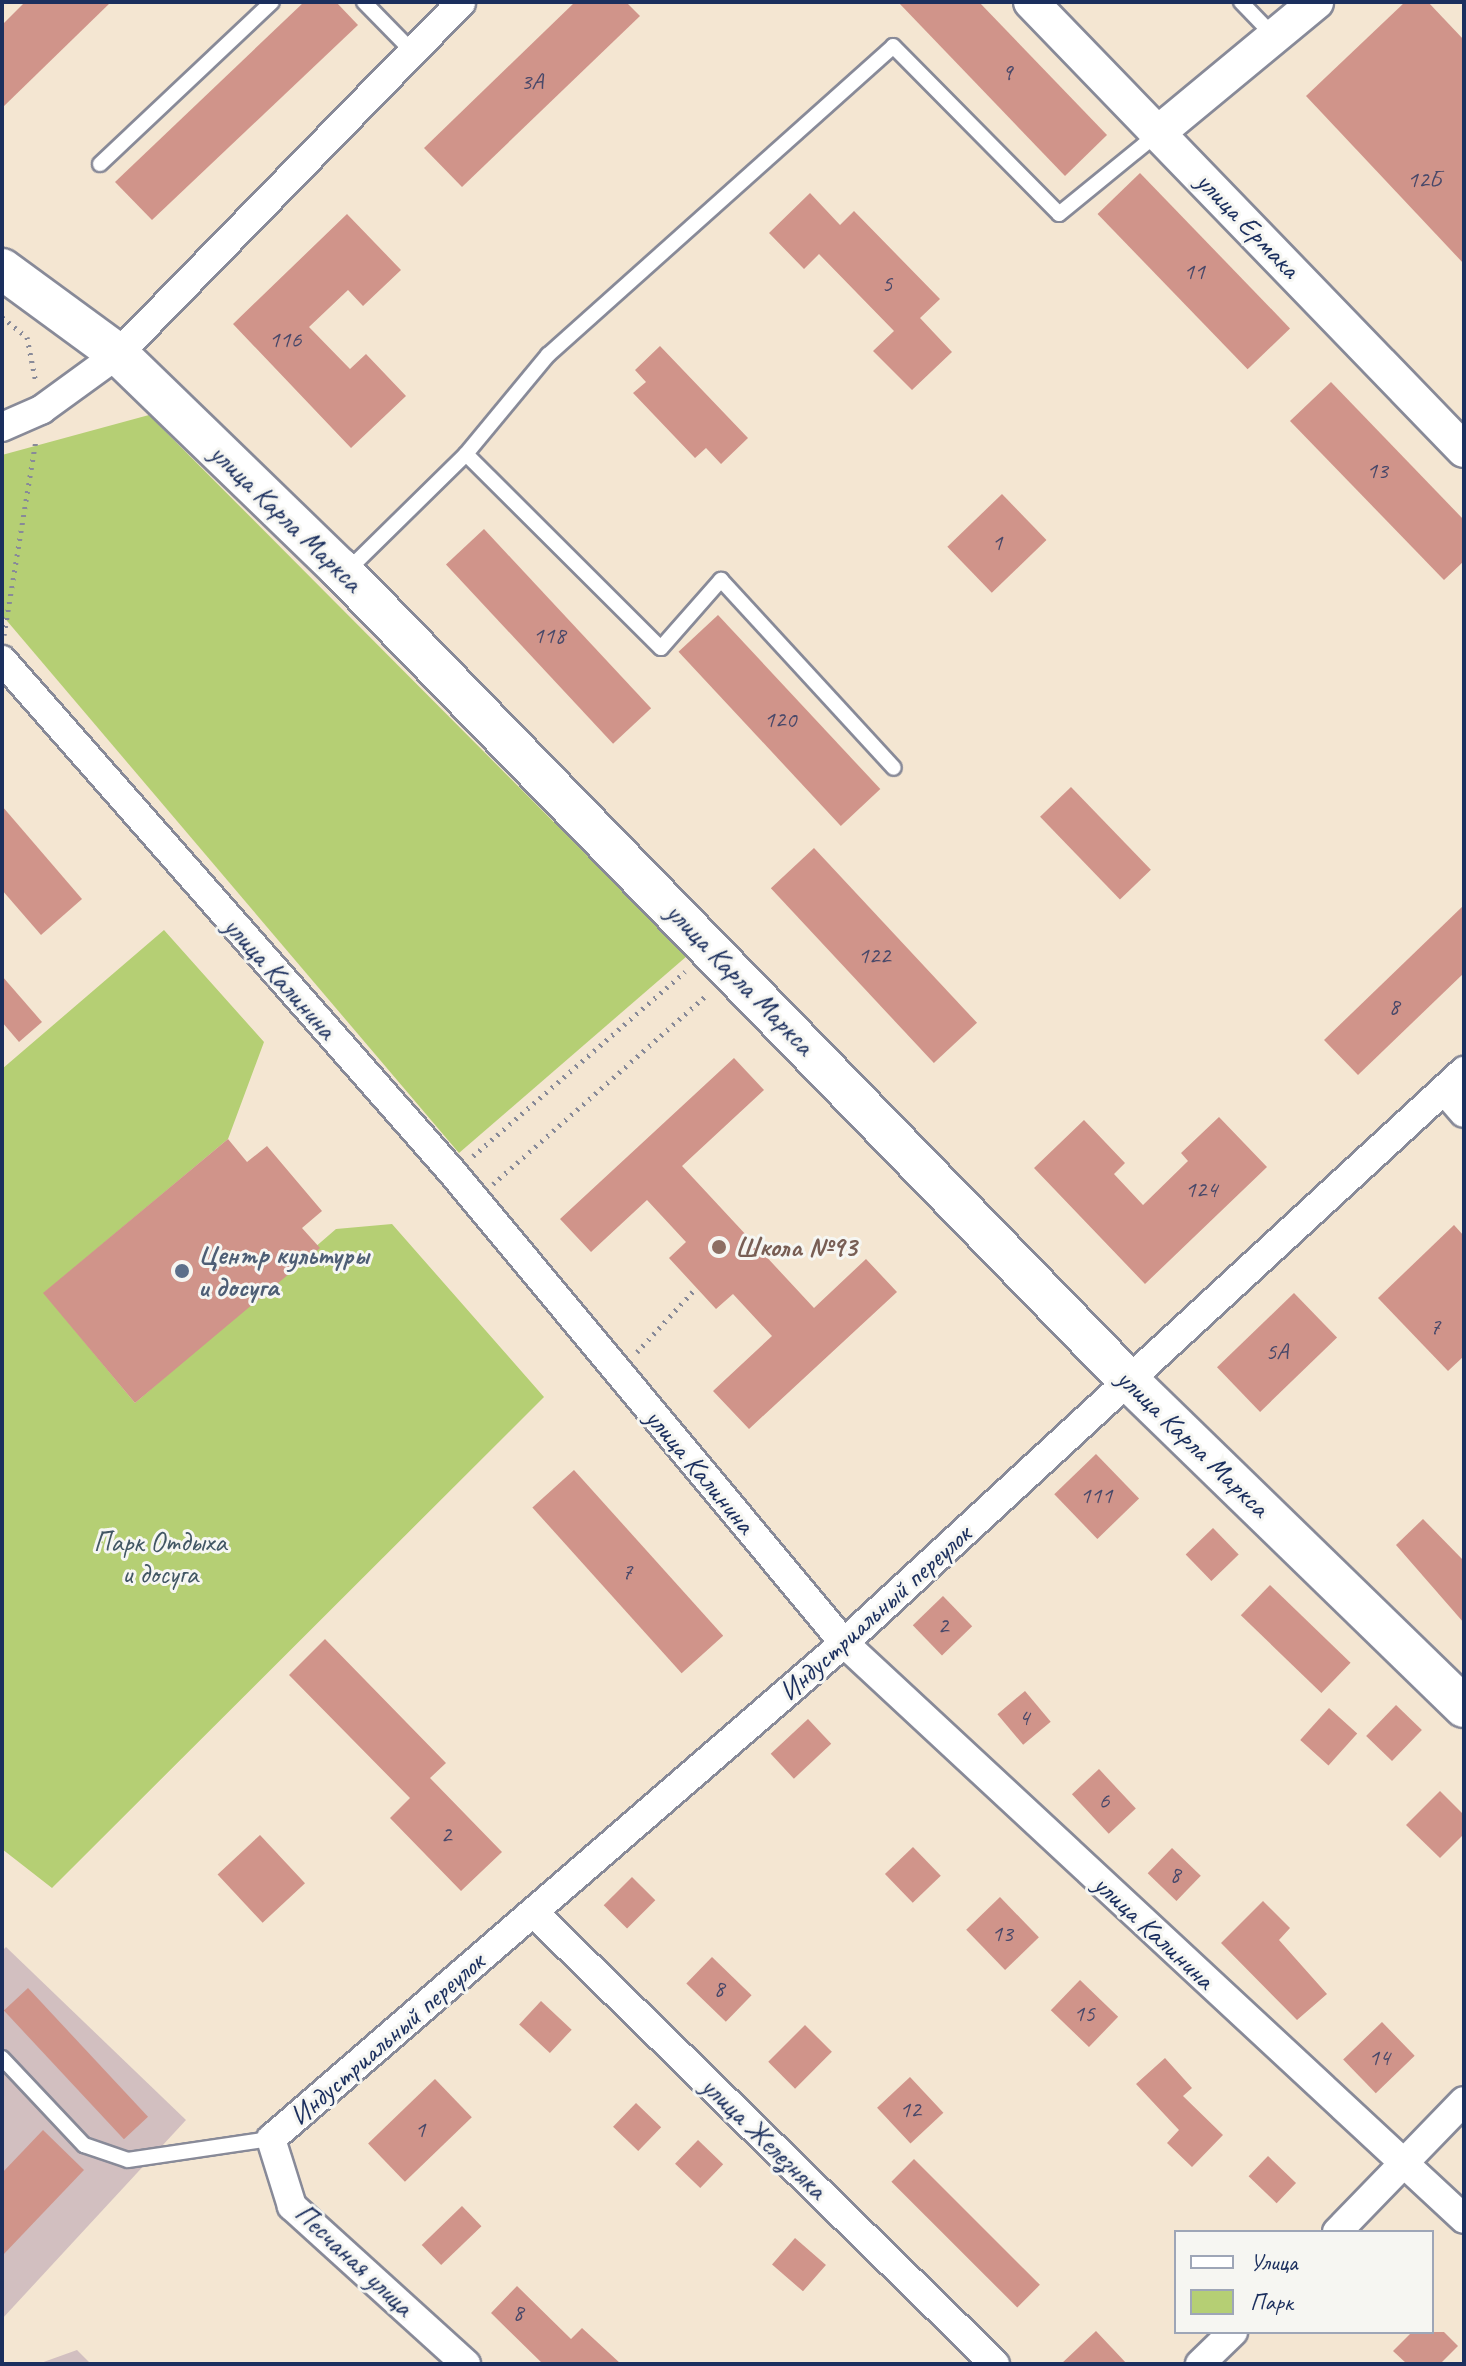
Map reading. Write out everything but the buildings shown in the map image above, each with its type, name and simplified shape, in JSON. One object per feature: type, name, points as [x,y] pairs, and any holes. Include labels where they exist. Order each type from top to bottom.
[{"type":"main road","name":"улица Карла Маркса","points":[[2,269],[118,354],[344,574],[1130,1382],[1464,1707]]},
{"type":"street","points":[[2,427],[41,410],[118,354],[461,2]]},
{"type":"street","name":"улица Ермака","points":[[1031,2],[1464,450]]},
{"type":"street","points":[[1159,132],[1316,2]]},
{"type":"street","name":"улица Калинина","points":[[2,660],[453,1173],[844,1643],[1464,2219]]},
{"type":"street","points":[[1454,1080],[1464,1113]]},
{"type":"street","name":"Индустриальный переулок","points":[[271,2139],[844,1643],[1454,1080]]},
{"type":"street","name":"улица Железняка","points":[[533,1912],[995,2364]]},
{"type":"street","points":[[1339,2230],[1406,2166],[1464,2101]]},
{"type":"street","name":"Песчаная улица","points":[[271,2139],[292,2206],[466,2364]]},
{"type":"street","points":[[1200,2364],[1231,2334]]},
{"type":"lane","points":[[100,164],[272,2]]},
{"type":"lane","points":[[364,2],[412,51]]},
{"type":"lane","points":[[1241,2],[1274,37]]},
{"type":"lane","points":[[344,574],[466,454],[548,355],[893,46],[1059,214],[1159,132]]},
{"type":"lane","points":[[466,454],[661,648],[721,580],[894,768]]},
{"type":"lane","points":[[2,2058],[84,2145],[128,2160],[271,2139]]},
{"type":"path","points":[[2,317],[27,337],[41,410],[2,648]]},
{"type":"path","points":[[453,1173],[685,972]]},
{"type":"path","points":[[475,1200],[708,994]]},
{"type":"path","points":[[618,1372],[696,1288]]},
{"type":"shaded area","points":[[6,1947],[186,2120],[2,2319],[2,1951]]},
{"type":"shaded area","points":[[77,2350],[91,2364],[38,2364]]},
{"type":"green space","points":[[149,415],[687,956],[459,1153],[2,615],[2,455]]},
{"type":"green space","name":"Парк Отдыха и досуга","points":[[164,930],[264,1042],[228,1139],[44,1293],[135,1403],[336,1229],[392,1224],[544,1397],[52,1888],[2,1849],[2,1069]]},
{"type":"place","name":"Школа №93","points":[[719,1247]]},
{"type":"place","name":"Центр культуры и досуга","points":[[182,1271]]}]
